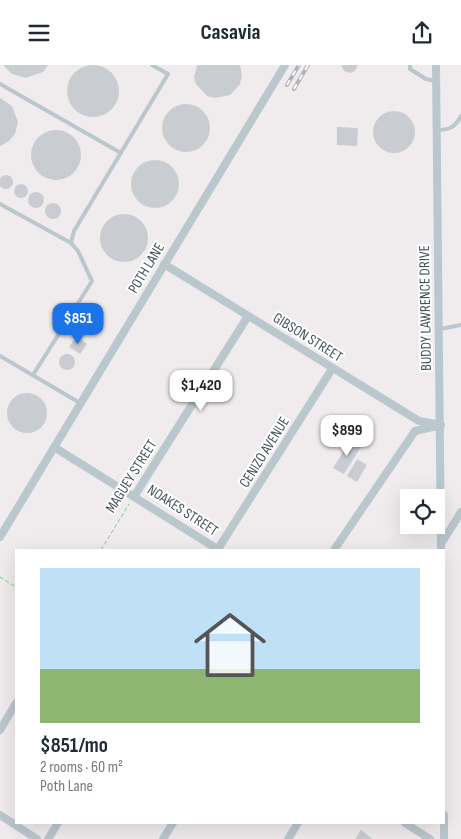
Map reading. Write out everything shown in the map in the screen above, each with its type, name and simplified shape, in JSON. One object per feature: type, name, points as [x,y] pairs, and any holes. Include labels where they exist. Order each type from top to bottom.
[{"type":"street","name":"POTH LANE","points":[[0,537],[285,65]]},
{"type":"street","name":"BUDDY LAWRENCE DRIVE","points":[[436,65],[441,425],[440,548]]},
{"type":"street","name":"GIBSON STREET","points":[[164,264],[419,421],[441,425]]},
{"type":"street","name":"MAGUEY STREET","points":[[135,495],[248,316]]},
{"type":"street","name":"CENIZO AVENUE","points":[[220,549],[332,369]]},
{"type":"street","points":[[335,549],[415,431],[441,425]]},
{"type":"street","name":"NOAKES STREET","points":[[54,447],[135,495],[217,549]]},
{"type":"street","points":[[440,548],[461,512]]},
{"type":"street","points":[[0,730],[15,705]]},
{"type":"street","points":[[0,815],[37,839]]},
{"type":"street","points":[[48,839],[57,824]]},
{"type":"street","points":[[163,839],[172,824]]},
{"type":"street","points":[[288,839],[297,824]]},
{"type":"street","points":[[406,824],[420,836],[430,839]]},
{"type":"street","points":[[444,824],[444,839]]},
{"type":"lane","points":[[71,243],[74,231],[168,74],[152,65]]},
{"type":"lane","points":[[410,65],[410,69],[418,75],[436,81]]},
{"type":"lane","points":[[0,85],[121,153]]},
{"type":"lane","points":[[437,130],[448,130],[456,125],[461,116]]},
{"type":"lane","points":[[0,204],[71,243],[78,251],[92,281],[33,375]]},
{"type":"lane","points":[[440,329],[461,325]]},
{"type":"lane","points":[[0,356],[80,403]]},
{"type":"path","name":"MAGUEY STREET","points":[[102,549],[135,495]]},
{"type":"path","points":[[0,577],[15,586]]},
{"type":"building","points":[[3,65],[48,65],[43,72],[26,78],[12,74]]},
{"type":"building","points":[[88,65],[98,65],[107,69],[115,77],[119,91],[115,105],[107,113],[98,117],[88,117],[79,113],[71,105],[67,96],[67,86],[71,77],[79,69]]},
{"type":"building","points":[[197,65],[240,65],[242,76],[240,84],[230,95],[215,98],[207,96],[196,84],[194,77]]},
{"type":"building","points":[[341,65],[358,65],[355,71],[350,73],[344,71]]},
{"type":"building","points":[[0,98],[12,106],[18,122],[15,134],[9,141],[0,146]]},
{"type":"building","points":[[186,104],[195,106],[203,111],[208,119],[210,128],[208,137],[203,145],[195,150],[186,152],[177,150],[169,145],[164,137],[162,128],[164,119],[169,111],[177,106]]},
{"type":"building","points":[[398,111],[406,114],[412,120],[415,132],[412,144],[406,150],[390,153],[382,150],[376,144],[373,128],[376,120],[382,114]]},
{"type":"building","points":[[337,127],[358,128],[357,146],[337,145]]},
{"type":"building","points":[[56,130],[65,132],[76,141],[81,155],[79,164],[70,175],[56,180],[47,178],[36,169],[31,155],[33,146],[42,135]]},
{"type":"building","points":[[155,160],[164,162],[172,167],[177,175],[179,184],[177,193],[172,201],[164,206],[155,208],[146,206],[138,201],[133,193],[131,184],[133,175],[138,167],[146,162]]},
{"type":"building","points":[[3,175],[9,175],[13,182],[9,189],[3,189],[-1,185],[-1,179]]},
{"type":"building","points":[[18,184],[24,184],[28,191],[24,198],[18,198],[14,194],[14,188]]},
{"type":"building","points":[[36,192],[44,200],[36,208],[28,200]]},
{"type":"building","points":[[53,203],[59,205],[61,211],[59,217],[53,219],[47,217],[45,211],[47,205]]},
{"type":"building","points":[[124,214],[133,216],[141,221],[146,229],[148,238],[146,247],[141,255],[133,260],[124,262],[115,260],[107,255],[102,247],[100,238],[102,229],[107,221],[115,216]]},
{"type":"building","points":[[77,336],[87,344],[80,354],[69,347]]},
{"type":"building","points":[[64,354],[70,354],[75,359],[73,368],[64,370],[59,365],[59,359]]},
{"type":"building","points":[[23,393],[31,393],[38,396],[44,402],[47,413],[44,424],[38,430],[31,433],[23,433],[16,430],[10,424],[7,417],[7,409],[10,402],[16,396]]},
{"type":"building","points":[[350,441],[361,447],[344,474],[333,468]]},
{"type":"building","points":[[357,459],[367,465],[357,482],[347,476]]},
{"type":"building","points":[[361,830],[370,837],[373,839],[355,839]]},
{"type":"railway","points":[[287,85],[299,65]]},
{"type":"railway","points":[[294,89],[308,65]]}]
